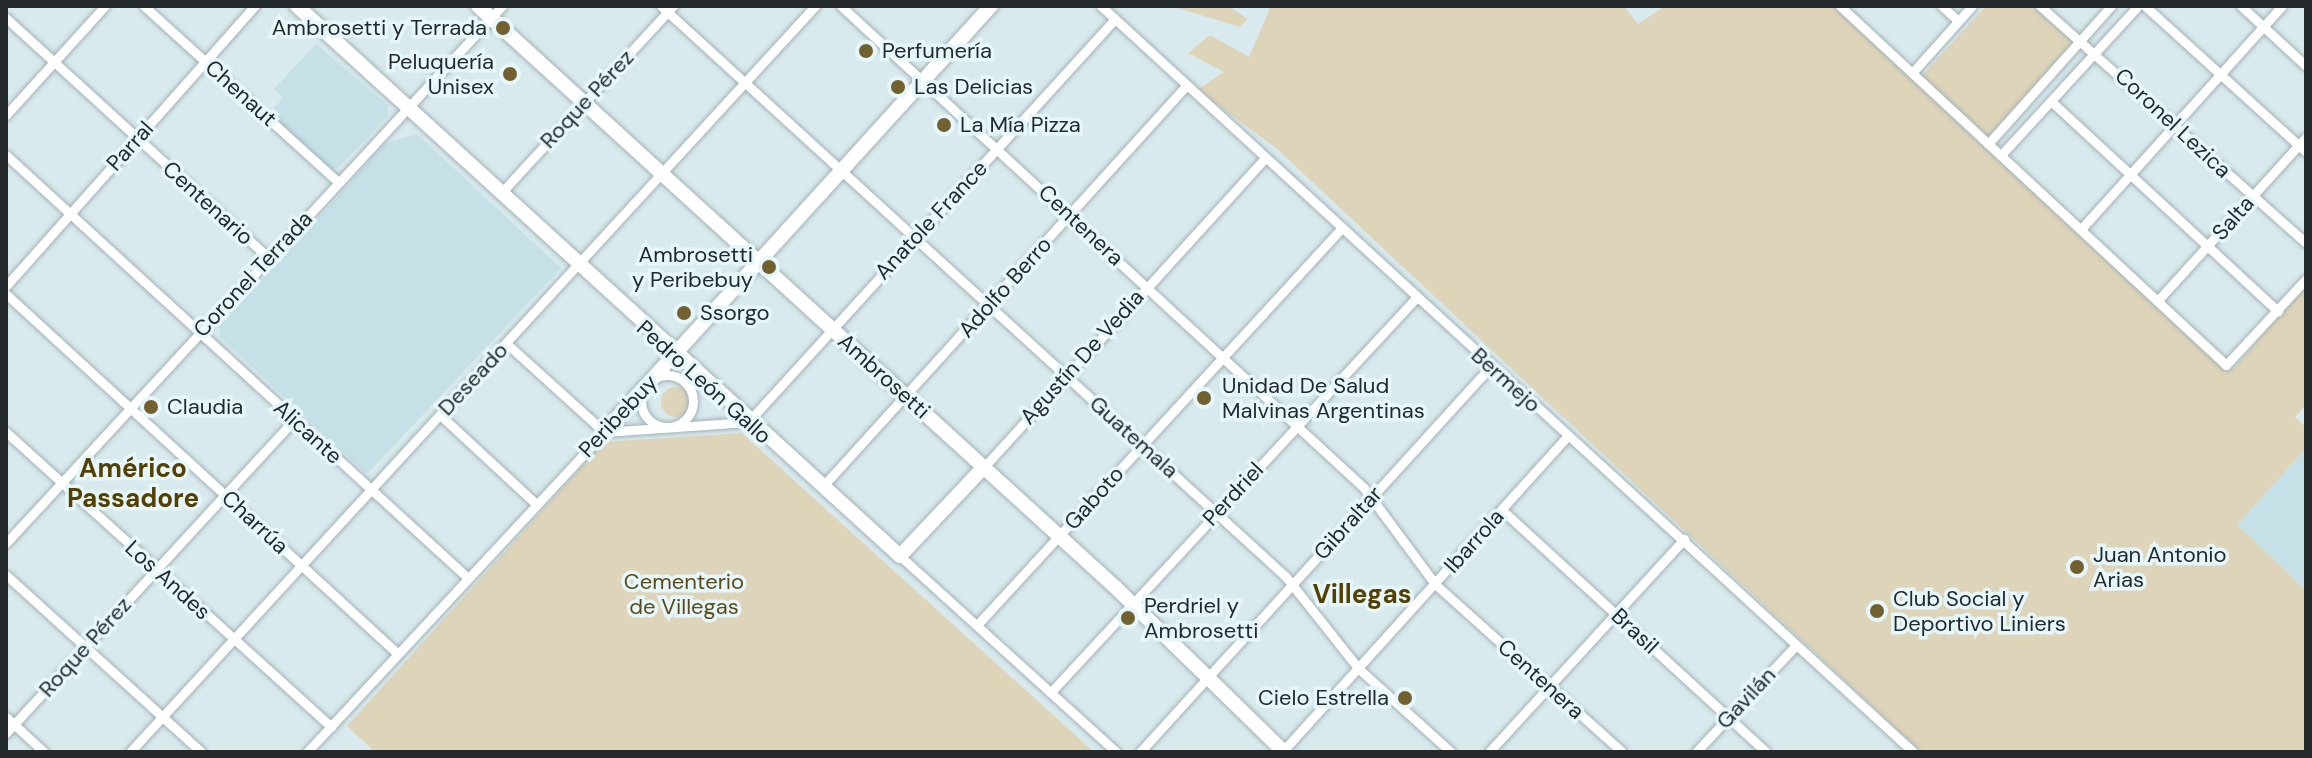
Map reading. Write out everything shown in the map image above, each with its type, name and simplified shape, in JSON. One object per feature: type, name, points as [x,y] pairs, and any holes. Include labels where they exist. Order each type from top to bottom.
[{"type":"street","points":[[6,115],[105,6]]},
{"type":"street","name":"Chenaut","points":[[144,6],[338,182]]},
{"type":"street","name":"Parral","points":[[6,286],[255,6]]},
{"type":"street","name":"Pedro León Gallo","points":[[297,6],[408,106],[576,267],[1116,752]]},
{"type":"street","name":"Ambrosetti","points":[[478,6],[1060,536],[1283,752]]},
{"type":"street","name":"Coronel Terrada","points":[[6,543],[502,6]]},
{"type":"street","name":"Deseado","points":[[130,752],[815,6]]},
{"type":"street","name":"Centenera","points":[[841,6],[1372,496],[1435,584],[1622,752]]},
{"type":"street","name":"Peribebuy","points":[[307,752],[604,432],[991,6]]},
{"type":"street","name":"Bermejo","points":[[1101,6],[1340,230],[1684,539],[1906,750]]},
{"type":"street","points":[[1840,6],[2160,298],[2229,365],[2306,279]]},
{"type":"street","points":[[1942,6],[1958,21]]},
{"type":"street","points":[[1912,73],[1972,6]]},
{"type":"street","name":"Coronel Lezica","points":[[2040,6],[2079,43],[2098,51],[2174,125],[2306,243]]},
{"type":"street","points":[[1988,144],[2111,6]]},
{"type":"street","points":[[2001,155],[2138,6]]},
{"type":"street","points":[[2145,6],[2302,149]]},
{"type":"street","points":[[2241,6],[2306,66]]},
{"type":"street","points":[[2082,228],[2282,6]]},
{"type":"street","name":"Guatemala","points":[[667,8],[1292,584],[1359,669],[1451,752]]},
{"type":"street","name":"Roque Pérez","points":[[501,193],[667,8]]},
{"type":"street","name":"Centenario","points":[[6,18],[269,258]]},
{"type":"street","name":"Anatole France","points":[[748,422],[1115,19]]},
{"type":"street","name":"Adolfo Berro","points":[[823,486],[1186,86]]},
{"type":"street","points":[[2052,102],[2278,311]]},
{"type":"street","name":"Salta","points":[[2160,298],[2251,196],[2302,149],[2306,137]]},
{"type":"street","name":"Alicante","points":[[6,155],[468,578]]},
{"type":"street","name":"Agustín De Vedia","points":[[900,556],[1264,159]]},
{"type":"street","name":"Gaboto","points":[[977,625],[1340,230]]},
{"type":"street","name":"Charrúa","points":[[6,294],[398,654]]},
{"type":"street","name":"Perdriel","points":[[1051,692],[1416,298]]},
{"type":"street","points":[[506,343],[604,432],[748,422]]},
{"type":"street","name":"Gibraltar","points":[[1140,752],[1491,366]]},
{"type":"street","points":[[675,377],[693,396],[690,414],[668,427],[643,410],[651,380],[675,377]]},
{"type":"street","points":[[440,415],[536,504]]},
{"type":"street","name":"Roque Pérez","points":[[6,733],[10,720],[85,647],[295,419]]},
{"type":"street","name":"Los Andes","points":[[6,432],[331,727]]},
{"type":"street","name":"Ibarrola","points":[[1283,752],[1568,436]]},
{"type":"street","name":"Brasil","points":[[1502,510],[1766,752]]},
{"type":"street","points":[[1489,752],[1684,539]]},
{"type":"street","points":[[6,575],[201,752]]},
{"type":"street","name":"Gavilán","points":[[1696,752],[1796,645]]},
{"type":"street","points":[[10,720],[44,752]]},
{"type":"shaded area","points":[[316,44],[388,105],[388,116],[338,168],[329,169],[270,113],[283,98],[274,89]]},
{"type":"shaded area","points":[[417,134],[561,268],[367,474],[220,337],[219,327],[386,143]]},
{"type":"shaded area","points":[[2306,448],[2306,590],[2237,525]]},
{"type":"green space","points":[[1171,6],[1228,6],[1248,19],[1240,27]]},
{"type":"green space","points":[[1271,6],[1624,6],[1638,24],[1665,6],[1840,6],[2222,362],[2234,368],[2306,283],[2306,405],[2295,417],[2306,427],[2306,448],[2237,525],[2306,590],[2306,752],[1921,752],[1277,149],[1197,90],[1224,72],[1188,53],[1210,35],[1249,57]]},
{"type":"green space","points":[[1986,6],[2036,6],[2077,43],[1989,139],[1920,78]]},
{"type":"green space","points":[[676,387],[687,391],[691,402],[687,413],[676,417],[665,413],[661,402],[665,391]]},
{"type":"green space","name":"Cementerio de Villegas","points":[[742,433],[1094,752],[375,752],[347,726],[604,442]]},
{"type":"place","name":"Ambrosetti y Terrada","points":[[503,28]]},
{"type":"place","name":"Perfumería","points":[[866,51]]},
{"type":"place","name":"Peluquería Unisex","points":[[510,74]]},
{"type":"place","name":"Las Delicias","points":[[898,87]]},
{"type":"place","name":"La Mía Pizza","points":[[944,125]]},
{"type":"place","name":"Ambrosetti y Peribebuy","points":[[769,267]]},
{"type":"place","name":"Ssorgo","points":[[684,313]]},
{"type":"place","name":"Unidad De Salud Malvinas Argentinas","points":[[1204,398]]},
{"type":"place","name":"Claudia","points":[[151,407]]},
{"type":"place","name":"Juan Antonio Arias","points":[[2077,567]]},
{"type":"place","name":"Club Social y Deportivo Liniers","points":[[1877,611]]},
{"type":"place","name":"Perdriel y Ambrosetti","points":[[1128,618]]},
{"type":"place","name":"Cielo Estrella","points":[[1405,698]]},
{"type":"district","name":"Américo Passadore","points":[[133,484]]},
{"type":"district","name":"Villegas","points":[[1362,595]]}]
